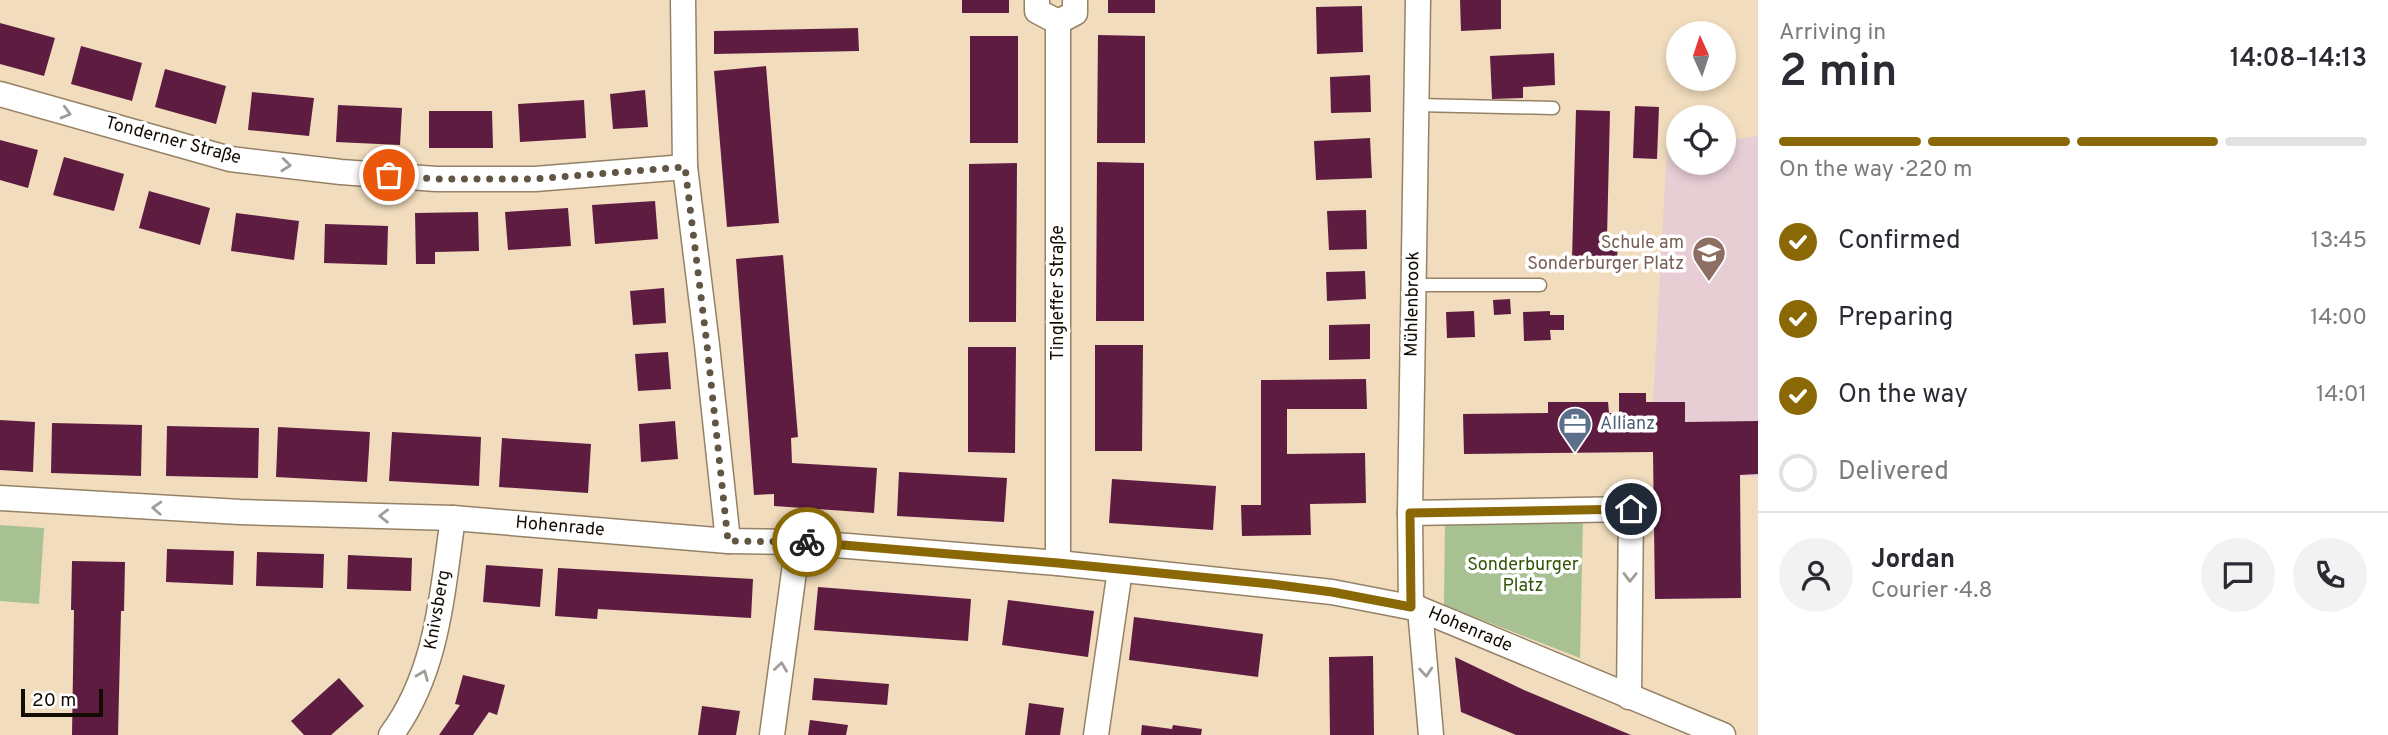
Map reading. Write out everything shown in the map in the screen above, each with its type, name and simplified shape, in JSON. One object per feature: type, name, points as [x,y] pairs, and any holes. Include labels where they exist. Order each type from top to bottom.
[{"type":"street","points":[[682,0],[685,167],[728,541]]},
{"type":"street","points":[[1037,0],[1037,11],[1058,22],[1075,13],[1075,0]]},
{"type":"street","name":"Mühlenbrook","points":[[1418,0],[1410,513],[1416,608],[1431,735]]},
{"type":"street","name":"Tingleffer Straße","points":[[1058,22],[1058,563]]},
{"type":"street","name":"Tonderner Straße","points":[[0,94],[230,159],[341,172],[436,179],[535,179],[685,167]]},
{"type":"street","name":"Hohenrade","points":[[0,498],[240,512],[453,518],[728,541],[798,541],[1058,563],[1320,590],[1416,608],[1723,735]]},
{"type":"street","points":[[1410,513],[1631,509],[1629,697]]},
{"type":"street","name":"Knivsberg","points":[[391,735],[404,717],[426,669],[436,634],[453,518]]},
{"type":"street","points":[[772,735],[798,541]]},
{"type":"street","points":[[1096,735],[1120,570]]},
{"type":"lane","points":[[1417,105],[1553,108]]},
{"type":"lane","points":[[1414,285],[1540,285]]},
{"type":"shaded area","name":"Schule am Sonderburger Platz","points":[[1758,136],[1758,477],[1740,475],[1741,598],[1655,599],[1653,402],[1666,167],[1666,175],[1736,175],[1736,139]]},
{"type":"green space","name":"Sonderburger Platz","points":[[1445,517],[1583,517],[1580,658],[1444,605]]},
{"type":"green space","points":[[0,525],[44,528],[39,604],[0,601]]},
{"type":"building","points":[[962,0],[1009,0],[1009,13],[962,13]]},
{"type":"building","points":[[1108,0],[1155,0],[1155,13],[1108,13]]},
{"type":"building","points":[[1460,0],[1501,0],[1501,29],[1461,31]]},
{"type":"building","points":[[1362,6],[1363,52],[1317,54],[1316,7]]},
{"type":"building","points":[[0,23],[55,38],[44,76],[0,64]]},
{"type":"building","points":[[858,28],[859,51],[714,54],[714,31]]},
{"type":"building","points":[[1098,35],[1145,36],[1145,143],[1097,143]]},
{"type":"building","points":[[970,36],[1018,36],[1018,143],[970,143]]},
{"type":"building","points":[[81,46],[142,63],[132,101],[71,84]]},
{"type":"building","points":[[1554,53],[1555,85],[1523,87],[1523,98],[1492,99],[1490,56]]},
{"type":"building","points":[[766,66],[779,223],[727,227],[714,71]]},
{"type":"building","points":[[165,69],[226,86],[216,124],[155,107]]},
{"type":"building","points":[[1370,75],[1371,112],[1331,113],[1330,77]]},
{"type":"building","points":[[645,90],[648,127],[613,129],[610,94]]},
{"type":"building","points":[[252,92],[314,98],[309,136],[248,130]]},
{"type":"building","points":[[584,100],[586,138],[520,142],[518,104]]},
{"type":"building","points":[[338,105],[402,108],[400,145],[336,142]]},
{"type":"building","points":[[1635,106],[1659,107],[1657,159],[1633,158]]},
{"type":"building","points":[[1576,110],[1610,111],[1607,238],[1618,239],[1617,260],[1572,259]]},
{"type":"building","points":[[429,111],[492,111],[493,148],[429,148]]},
{"type":"building","points":[[1370,138],[1372,178],[1316,180],[1314,141]]},
{"type":"building","points":[[0,140],[38,150],[28,188],[0,180]]},
{"type":"building","points":[[64,157],[124,174],[114,211],[53,195]]},
{"type":"building","points":[[1097,162],[1144,163],[1144,321],[1096,321]]},
{"type":"building","points":[[1017,163],[1016,322],[969,322],[969,164]]},
{"type":"building","points":[[149,191],[210,208],[200,245],[139,228]]},
{"type":"building","points":[[655,201],[658,239],[595,244],[592,205]]},
{"type":"building","points":[[568,208],[571,246],[508,250],[505,212]]},
{"type":"building","points":[[1366,210],[1367,249],[1329,250],[1327,211]]},
{"type":"building","points":[[478,212],[479,251],[435,252],[435,264],[416,264],[415,213]]},
{"type":"building","points":[[236,213],[299,221],[294,260],[231,251]]},
{"type":"building","points":[[325,224],[388,226],[387,265],[324,263]]},
{"type":"building","points":[[783,255],[798,437],[791,438],[792,463],[877,468],[874,513],[774,506],[774,494],[754,495],[736,259]]},
{"type":"building","points":[[1365,271],[1366,299],[1327,301],[1326,272]]},
{"type":"building","points":[[664,288],[666,323],[633,325],[630,291]]},
{"type":"building","points":[[1510,299],[1511,314],[1494,315],[1493,300]]},
{"type":"building","points":[[1474,311],[1475,337],[1447,338],[1446,312]]},
{"type":"building","points":[[1550,311],[1550,315],[1564,315],[1564,330],[1550,330],[1551,340],[1524,341],[1523,312]]},
{"type":"building","points":[[1370,324],[1370,359],[1329,360],[1329,325]]},
{"type":"building","points":[[1095,345],[1143,345],[1142,451],[1095,451]]},
{"type":"building","points":[[968,347],[1016,347],[1015,453],[968,452]]},
{"type":"building","points":[[668,352],[671,389],[638,391],[635,354]]},
{"type":"building","points":[[1366,379],[1367,409],[1287,409],[1287,454],[1365,453],[1366,503],[1310,504],[1311,535],[1242,536],[1241,505],[1261,505],[1261,380]]},
{"type":"building","points":[[1619,393],[1646,393],[1646,402],[1685,402],[1685,422],[1758,421],[1758,474],[1740,475],[1741,598],[1655,599],[1653,452],[1464,454],[1463,414],[1548,413],[1548,402],[1608,402],[1609,413],[1619,413]]},
{"type":"building","points":[[0,420],[35,422],[33,472],[0,470]]},
{"type":"building","points":[[675,421],[678,459],[641,462],[639,424]]},
{"type":"building","points":[[52,423],[142,425],[141,476],[51,473]]},
{"type":"building","points":[[167,426],[259,428],[258,478],[166,476]]},
{"type":"building","points":[[278,427],[370,432],[367,482],[276,477]]},
{"type":"building","points":[[392,432],[481,437],[479,486],[389,481]]},
{"type":"building","points":[[502,438],[591,444],[588,493],[499,487]]},
{"type":"building","points":[[899,472],[1007,478],[1004,522],[897,516]]},
{"type":"building","points":[[1112,479],[1216,486],[1213,530],[1109,523]]},
{"type":"building","points":[[167,549],[234,551],[233,585],[166,582]]},
{"type":"building","points":[[257,552],[324,554],[323,588],[256,586]]},
{"type":"building","points":[[348,555],[412,558],[411,591],[347,589]]},
{"type":"building","points":[[72,561],[125,562],[118,735],[72,735]]},
{"type":"building","points":[[486,565],[543,569],[540,607],[483,602]]},
{"type":"building","points":[[558,568],[753,579],[751,618],[598,609],[597,619],[555,616]]},
{"type":"building","points":[[818,587],[971,599],[968,641],[814,630]]},
{"type":"building","points":[[1008,600],[1094,611],[1088,657],[1002,645]]},
{"type":"building","points":[[1134,617],[1263,634],[1258,677],[1129,660]]},
{"type":"building","points":[[1373,656],[1374,735],[1330,735],[1329,657]]},
{"type":"building","points":[[1455,657],[1524,690],[1631,735],[1516,735],[1461,712]]},
{"type":"building","points":[[463,675],[505,685],[497,715],[489,712],[473,735],[439,735],[460,705],[455,704]]},
{"type":"building","points":[[339,678],[364,706],[331,735],[304,735],[291,721]]},
{"type":"building","points":[[814,678],[889,684],[887,705],[812,700]]},
{"type":"building","points":[[1029,703],[1064,708],[1060,735],[1025,735]]},
{"type":"building","points":[[702,706],[740,711],[736,735],[698,735]]},
{"type":"building","points":[[810,720],[848,725],[846,735],[808,735]]},
{"type":"building","points":[[1142,725],[1202,729],[1201,735],[1141,735]]},
{"type":"way so far","points":[[389,175],[436,179],[535,179],[685,167],[728,541],[807,542]]},
{"type":"place","name":"Schule am Sonderburger Platz","points":[[1709,283]]},
{"type":"place","name":"Allianz","points":[[1575,454]]},
{"type":"route","points":[[807,542],[1271,584],[1411,607],[1410,513],[1631,509]]}]
